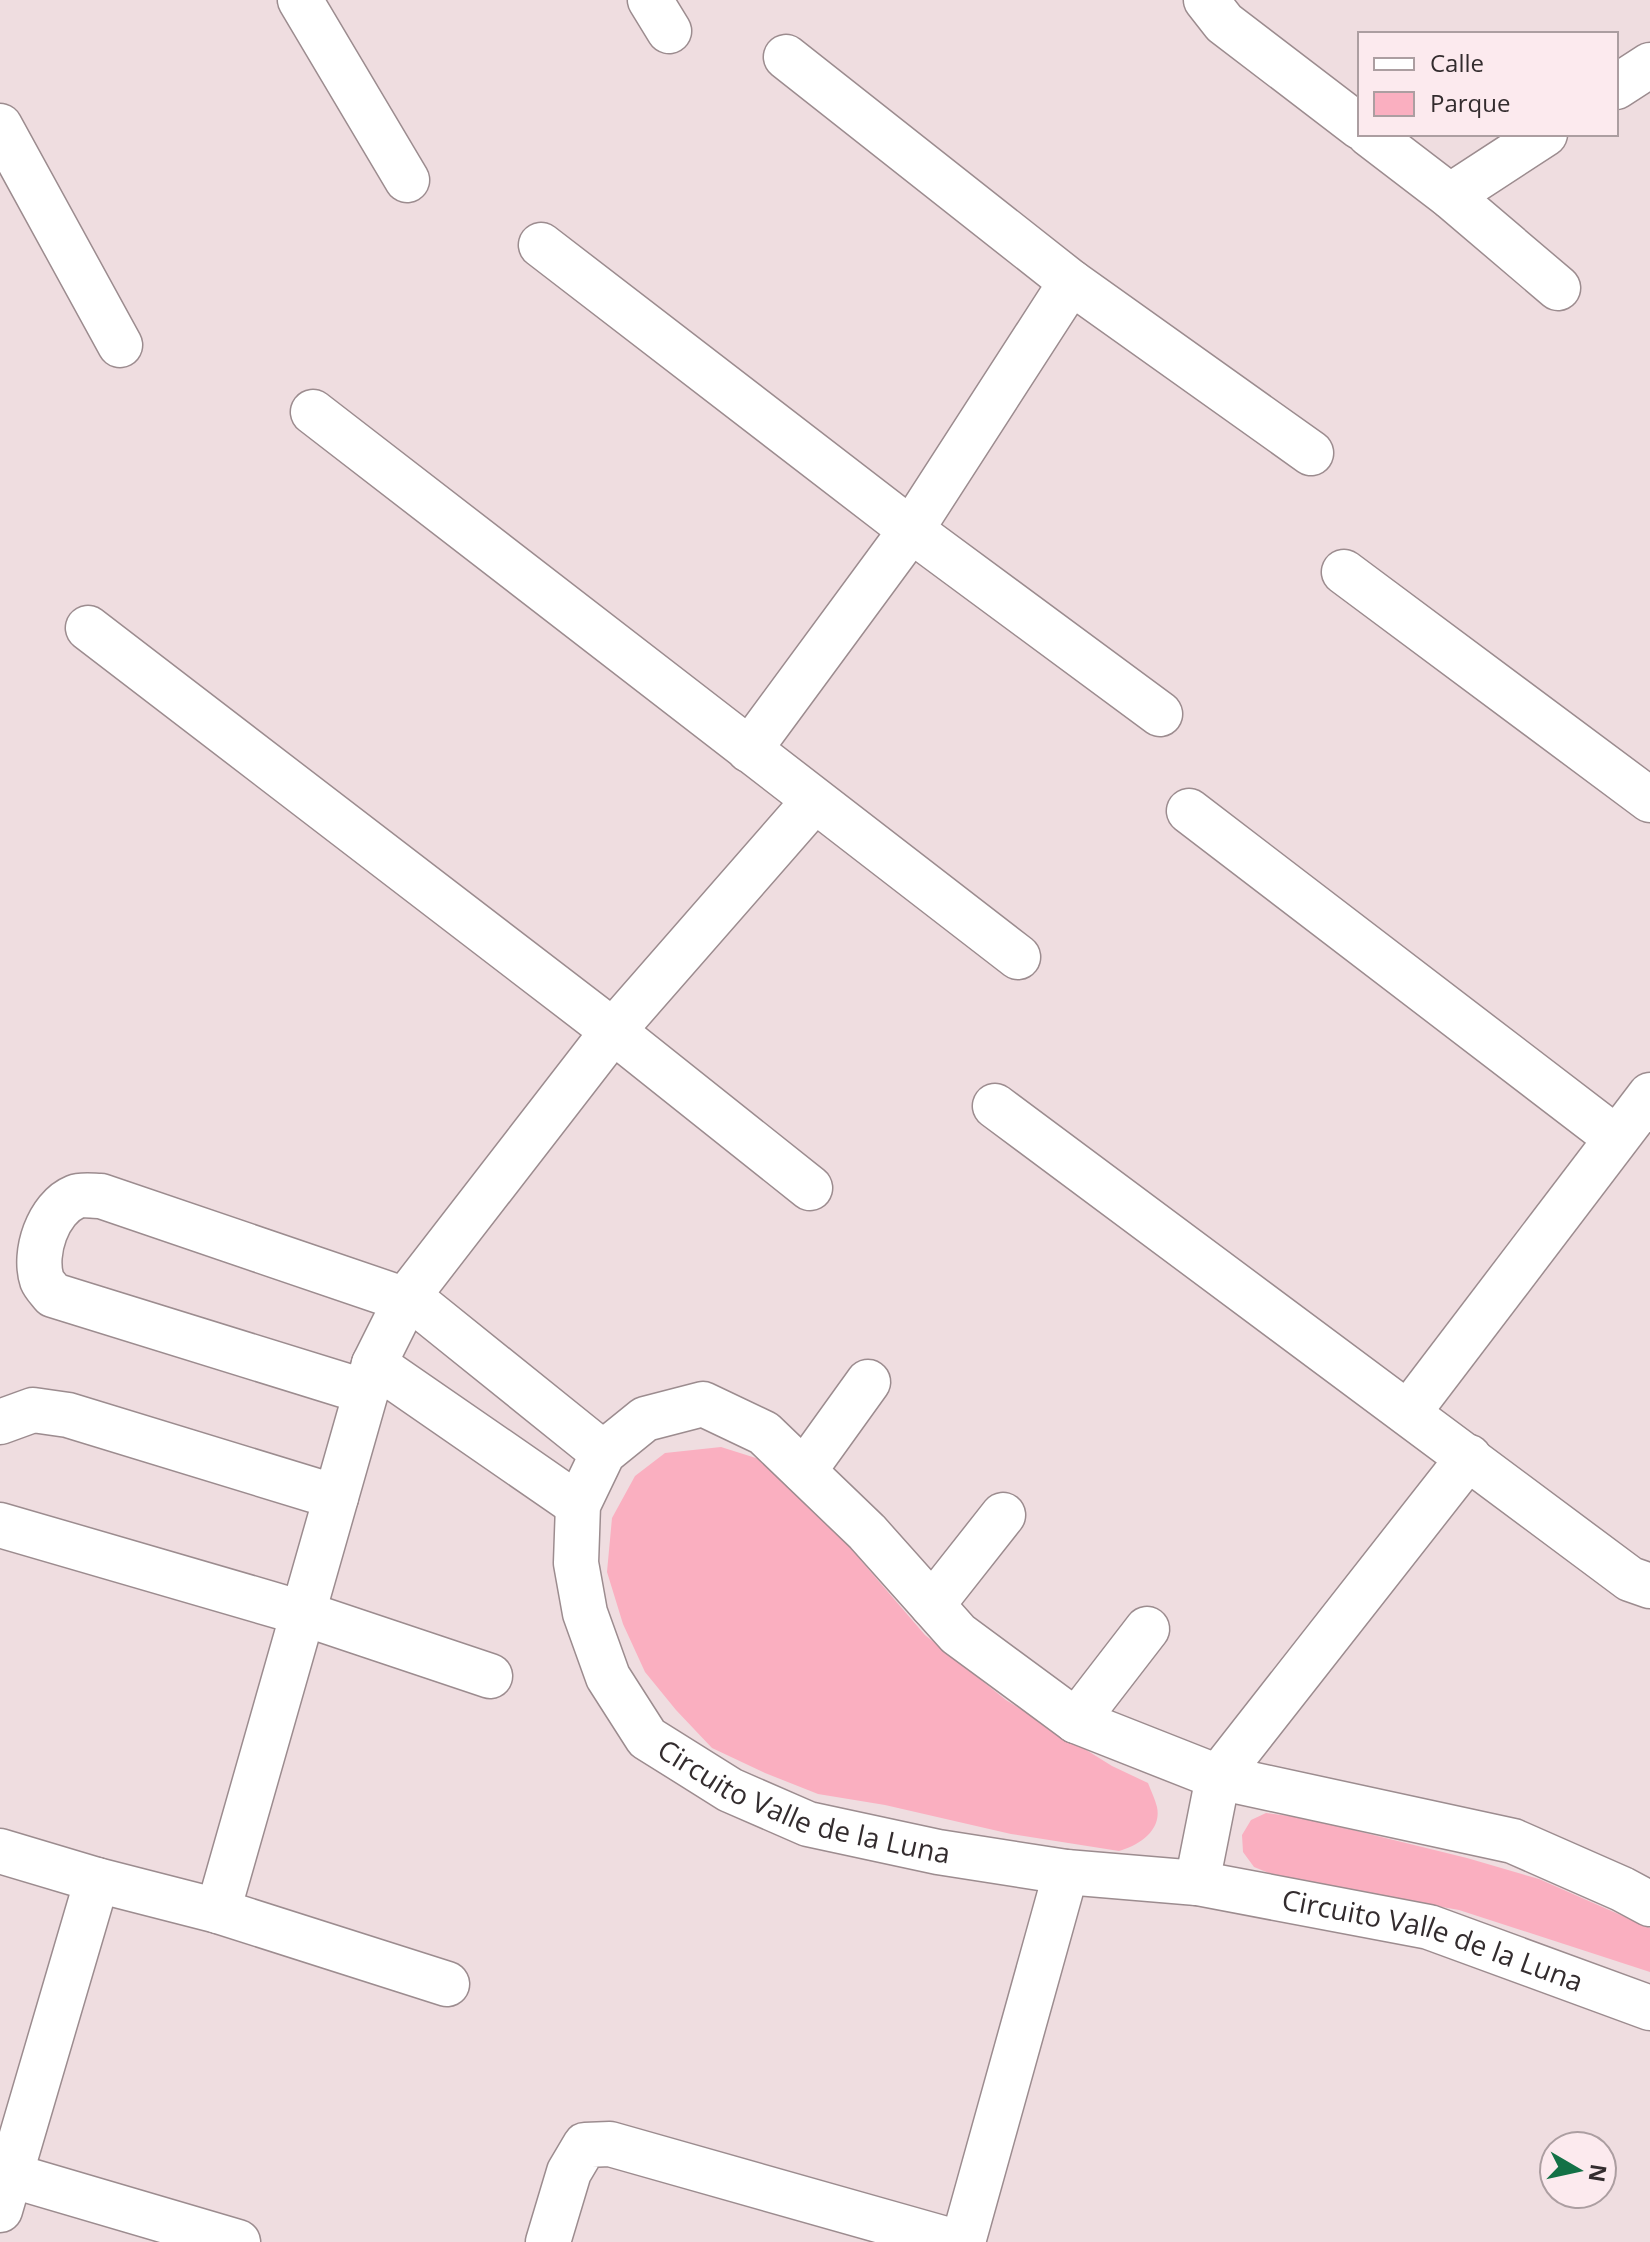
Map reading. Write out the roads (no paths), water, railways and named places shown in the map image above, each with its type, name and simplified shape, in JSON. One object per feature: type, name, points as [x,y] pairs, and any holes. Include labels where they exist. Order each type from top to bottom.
[{"type":"street","points":[[300,0],[407,180]]},
{"type":"street","points":[[1206,0],[1224,23],[1358,125]]},
{"type":"street","points":[[786,57],[1071,282],[1311,453]]},
{"type":"street","points":[[1618,86],[1650,65]]},
{"type":"street","points":[[0,126],[120,345]]},
{"type":"street","points":[[1372,136],[1450,196],[1558,288]]},
{"type":"street","points":[[1450,196],[1542,136]]},
{"type":"street","points":[[541,245],[911,530],[1160,714]]},
{"type":"street","points":[[749,750],[911,530],[1071,282]]},
{"type":"street","points":[[313,412],[1018,957]]},
{"type":"street","points":[[1344,572],[1650,800]]},
{"type":"street","points":[[88,628],[613,1031],[810,1188]]},
{"type":"street","points":[[218,1911],[370,1378],[407,1298],[613,1031],[814,801]]},
{"type":"street","points":[[1189,811],[1616,1138]]},
{"type":"street","points":[[1408,1413],[1650,1095]]},
{"type":"street","points":[[995,1106],[1630,1579],[1650,1586]]},
{"type":"street","points":[[578,1505],[370,1378],[53,1295],[43,1282],[39,1265],[45,1228],[57,1211],[76,1197],[101,1196],[407,1298],[603,1453]]},
{"type":"street","points":[[804,1471],[868,1382]]},
{"type":"street","name":"Circuito Valle de la Luna","points":[[1650,1904],[1513,1841],[1218,1777],[1076,1721],[958,1634],[867,1532],[764,1433],[703,1404],[645,1419],[603,1453],[578,1505],[576,1563],[585,1613],[608,1677],[647,1738],[730,1790],[808,1824],[938,1852],[1066,1872],[1197,1883],[1429,1927],[1650,2008]]},
{"type":"street","points":[[0,1422],[33,1410],[68,1415],[336,1497]]},
{"type":"street","points":[[1197,1883],[1218,1777],[1469,1457]]},
{"type":"street","points":[[932,1605],[1003,1515]]},
{"type":"street","points":[[0,1525],[302,1613],[490,1676]]},
{"type":"street","points":[[1076,1721],[1147,1629]]},
{"type":"street","points":[[0,1851],[218,1911],[447,1984]]},
{"type":"street","points":[[963,2242],[1066,1872]]},
{"type":"street","points":[[97,1880],[4,2186],[238,2242]]},
{"type":"street","points":[[548,2242],[569,2172],[585,2145],[610,2144],[956,2242]]}]
